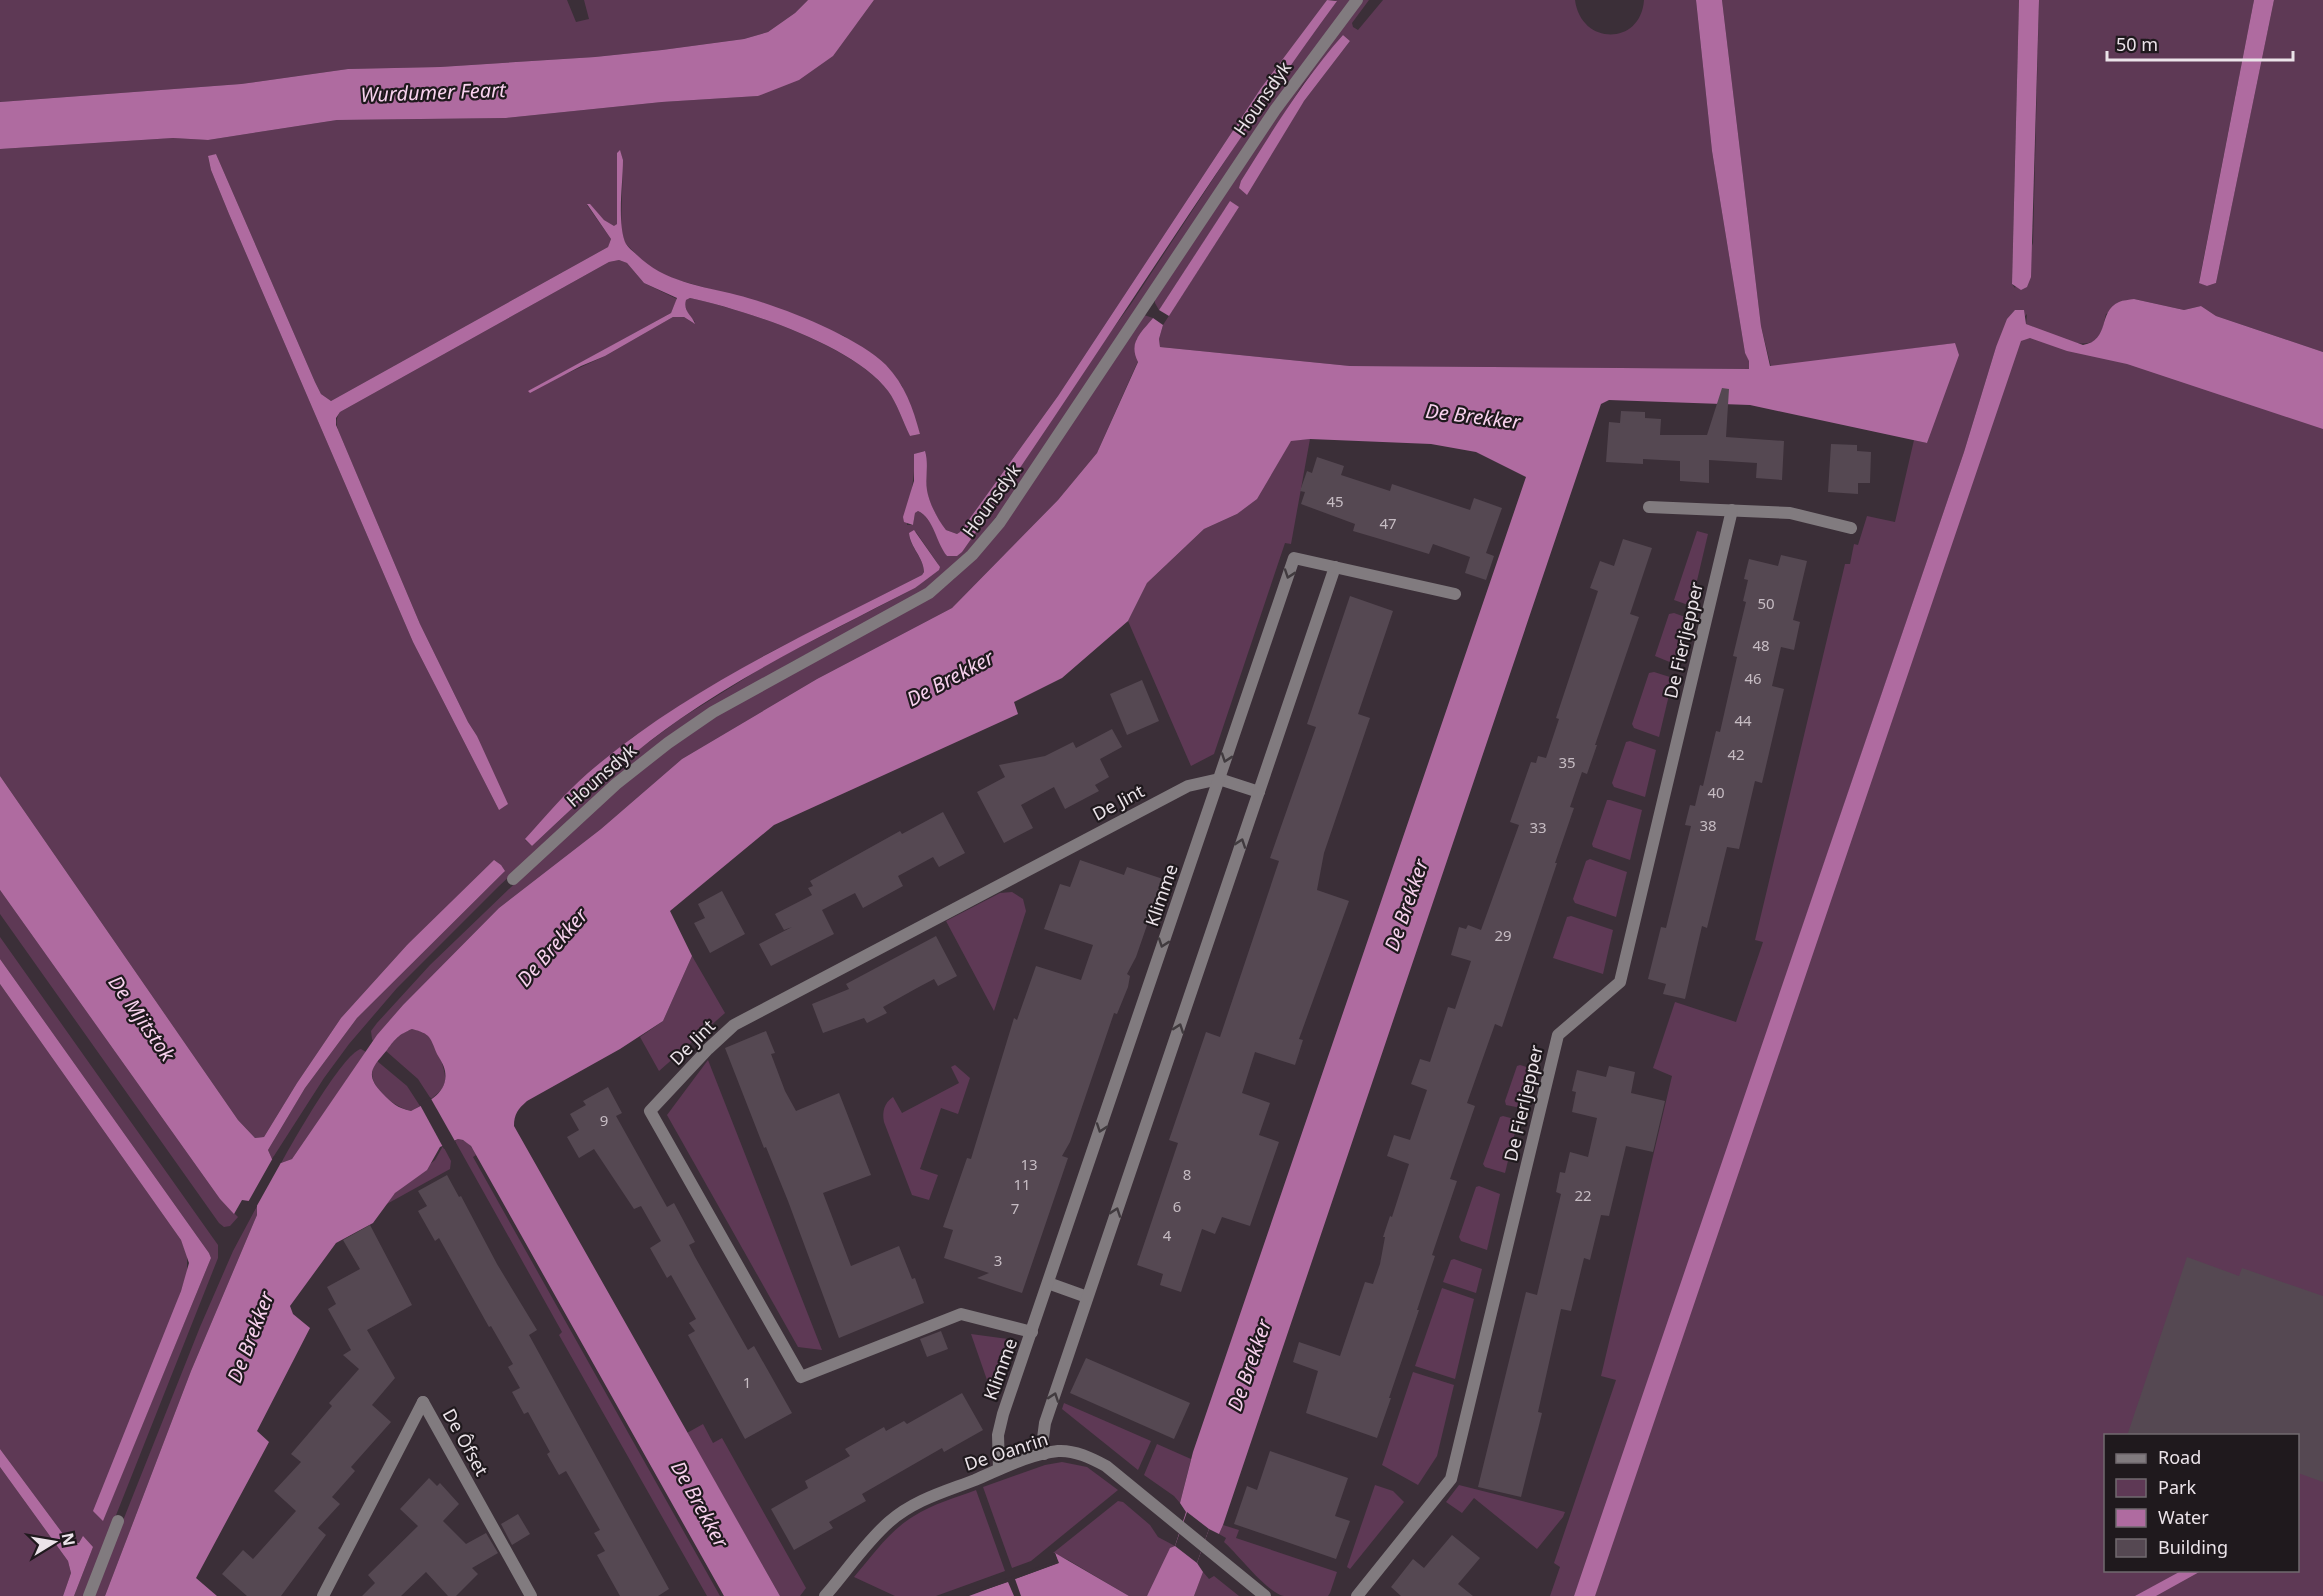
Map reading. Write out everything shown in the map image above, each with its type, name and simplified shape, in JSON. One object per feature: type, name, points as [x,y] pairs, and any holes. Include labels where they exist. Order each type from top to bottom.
[{"type":"street","name":"Hounsdyk","points":[[513,879],[616,784],[668,743],[713,712],[929,593],[972,555],[1006,512],[1275,110],[1357,0]]},
{"type":"street","points":[[1649,507],[1790,513],[1851,528]]},
{"type":"street","name":"De Fierljepper","points":[[1357,1596],[1451,1479],[1558,1035],[1620,982],[1732,510]]},
{"type":"street","name":"Klimme","points":[[999,1469],[1000,1425],[1294,558],[1455,594]]},
{"type":"street","points":[[1044,1454],[1042,1438],[1045,1423],[1335,567]]},
{"type":"street","points":[[1219,779],[1259,792]]},
{"type":"street","name":"De Jint","points":[[1032,1332],[961,1314],[801,1377],[650,1111],[734,1025],[1188,786],[1219,779]]},
{"type":"street","points":[[1048,1283],[1088,1297]]},
{"type":"street","name":"De Ôfset","points":[[323,1596],[423,1402],[531,1596]]},
{"type":"street","name":"De Oanrin","points":[[825,1596],[887,1523],[906,1509],[923,1499],[999,1469],[1059,1451],[1089,1457],[1106,1466],[1264,1596]]},
{"type":"street","points":[[89,1596],[118,1521]]},
{"type":"green space","points":[[0,0],[567,0],[576,22],[589,19],[584,0],[808,0],[795,13],[768,32],[744,39],[662,50],[595,57],[440,67],[348,69],[241,84],[0,102]]},
{"type":"green space","points":[[874,0],[1327,0],[1261,88],[1058,396],[957,534],[946,530],[934,511],[927,490],[924,451],[915,454],[907,525],[913,525],[915,513],[918,511],[923,514],[935,531],[947,556],[1131,304],[1267,97],[1336,0],[1351,0],[1008,502],[961,561],[920,593],[788,664],[611,782],[499,886],[397,988],[349,1044],[324,1078],[272,1159],[268,1150],[305,1088],[357,1018],[505,871],[407,945],[341,1018],[264,1137],[255,1138],[238,1120],[0,776],[0,149],[173,138],[208,140],[337,120],[506,118],[662,102],[758,96],[857,23]],"holes":[[[620,151],[623,160],[621,228],[625,243],[648,266],[667,277],[764,304],[844,336],[886,366],[902,386],[920,434],[910,436],[888,391],[872,374],[850,359],[768,321],[690,298],[686,300],[686,310],[695,322],[684,317],[673,317],[605,356],[529,391],[671,313],[677,299],[644,283],[627,263],[619,260],[609,262],[340,412],[337,428],[420,624],[477,736],[499,810],[413,642],[229,214],[208,157],[216,154],[315,382],[321,394],[331,401],[608,247],[611,239],[587,205],[590,205],[614,227],[617,224],[617,154]],[[916,532],[938,564],[915,588],[773,661],[680,719],[634,753],[532,846],[525,840],[566,795],[633,737],[681,705],[767,654],[922,575],[924,572],[920,557],[909,533]]]},
{"type":"green space","points":[[1363,0],[1369,0],[1352,23],[1353,27],[1358,30],[1383,0],[1575,0],[1580,15],[1588,26],[1599,32],[1611,34],[1622,32],[1633,26],[1640,15],[1644,0],[1696,0],[1712,151],[1749,369],[1350,366],[1160,347],[1159,339],[1163,325],[1239,207],[1225,209],[1159,310],[1155,298],[1277,114]],"holes":[[[1343,35],[1350,41],[1304,101],[1266,142],[1303,84]]]},
{"type":"green space","points":[[1722,0],[2019,0],[2012,284],[2015,288],[2033,243],[2039,0],[2254,0],[2199,282],[2207,286],[2216,283],[2274,0],[2323,0],[2323,352],[2216,316],[2201,306],[2184,310],[2134,299],[2106,314],[2100,335],[2093,342],[2064,340],[2026,324],[2027,314],[1996,347],[1964,452],[1584,1570],[1574,1596],[1550,1596],[1560,1567],[1554,1563],[1616,1380],[1601,1376],[1672,1076],[1653,1068],[1675,1002],[1736,1022],[1763,942],[1755,940],[1845,564],[1850,564],[1854,544],[1858,545],[1867,516],[1895,522],[1914,440],[1927,443],[1955,343],[1771,367],[1761,326]]},
{"type":"green space","points":[[1144,315],[1153,318],[1136,340],[1138,361],[1097,453],[1058,500],[952,608],[817,679],[682,759],[601,829],[499,908],[403,1005],[373,1041],[371,1031],[377,1023],[430,965],[617,789],[669,747],[715,716],[954,579]]},
{"type":"green space","points":[[2019,328],[2323,418],[2323,1596],[1584,1596]]},
{"type":"green space","points":[[1310,439],[1291,544],[1285,543],[1214,754],[1191,766],[1128,621],[1147,583],[1204,529],[1237,514],[1275,467],[1291,440]]},
{"type":"green space","points":[[1697,531],[1708,534],[1691,606],[1674,600]]},
{"type":"green space","points":[[1674,613],[1688,618],[1677,665],[1655,656],[1669,614]]},
{"type":"green space","points":[[1654,672],[1673,678],[1659,737],[1634,728],[1632,724],[1649,673]]},
{"type":"green space","points":[[1630,741],[1656,750],[1645,797],[1614,787],[1612,783],[1626,742]]},
{"type":"green space","points":[[1607,800],[1642,810],[1630,860],[1593,847],[1592,844]]},
{"type":"green space","points":[[1590,859],[1627,872],[1616,917],[1575,903],[1573,899],[1586,861]]},
{"type":"green space","points":[[0,890],[220,1199],[238,1217],[230,1226],[224,1227],[219,1223],[0,914]]},
{"type":"green space","points":[[1012,892],[1023,899],[1026,911],[994,1011],[946,921],[1000,893]]},
{"type":"green space","points":[[1571,916],[1613,930],[1603,974],[1553,958],[1567,917]]},
{"type":"green space","points":[[0,937],[218,1245],[218,1258],[84,1596],[74,1596],[93,1547],[69,1542],[0,1449],[0,984],[181,1240],[187,1255],[187,1273],[103,1520],[211,1258],[0,959]]},
{"type":"green space","points":[[692,956],[725,1013],[659,1071],[640,1037],[663,1021]]},
{"type":"green space","points":[[412,1029],[429,1036],[444,1070],[443,1086],[431,1099],[418,1079],[386,1051],[398,1035]]},
{"type":"green space","points":[[361,1049],[366,1052],[292,1159],[281,1163],[306,1119],[342,1066]]},
{"type":"green space","points":[[708,1060],[822,1350],[798,1347],[667,1115]]},
{"type":"green space","points":[[377,1061],[407,1086],[420,1106],[411,1111],[403,1109],[380,1092],[372,1077]]},
{"type":"green space","points":[[955,1065],[970,1078],[958,1114],[941,1108],[920,1169],[938,1175],[929,1200],[912,1195],[884,1122],[884,1111],[893,1097],[902,1113],[959,1083],[951,1067]]},
{"type":"green space","points":[[1517,1066],[1530,1068],[1521,1108],[1506,1105],[1505,1101]]},
{"type":"green space","points":[[1500,1117],[1518,1120],[1505,1173],[1485,1167],[1483,1164]]},
{"type":"green space","points":[[458,1139],[467,1142],[473,1149],[476,1155],[473,1157],[720,1596],[707,1596],[559,1335],[562,1332],[455,1141]]},
{"type":"green space","points":[[443,1146],[451,1161],[450,1169],[385,1205],[395,1193],[435,1160]]},
{"type":"green space","points":[[1476,1187],[1500,1194],[1487,1250],[1461,1241],[1459,1237]]},
{"type":"green space","points":[[257,1206],[257,1215],[191,1371],[105,1596],[93,1596],[200,1327],[233,1251]]},
{"type":"green space","points":[[1451,1260],[1482,1269],[1476,1293],[1443,1282]]},
{"type":"green space","points":[[1442,1288],[1474,1299],[1455,1379],[1415,1366]]},
{"type":"green space","points":[[971,1334],[1008,1339],[1004,1374],[994,1400]]},
{"type":"green space","points":[[1413,1372],[1454,1385],[1437,1456],[1418,1485],[1382,1465]]},
{"type":"green space","points":[[1064,1403],[1151,1441],[1138,1470],[1062,1409]]},
{"type":"green space","points":[[703,1424],[713,1443],[722,1438],[806,1588],[800,1596],[780,1596],[687,1433]]},
{"type":"green space","points":[[1157,1444],[1191,1459],[1180,1503],[1174,1496],[1144,1475]]},
{"type":"green space","points":[[1062,1462],[1087,1467],[1118,1490],[1031,1561],[1012,1568],[983,1487],[1045,1465]]},
{"type":"green space","points":[[0,1467],[68,1561],[71,1573],[63,1596],[0,1596]]},
{"type":"green space","points":[[1375,1485],[1393,1491],[1404,1502],[1350,1569],[1347,1567]]},
{"type":"green space","points":[[1459,1485],[1565,1512],[1537,1549],[1474,1498],[1462,1513],[1446,1502]]},
{"type":"green space","points":[[976,1490],[1005,1571],[936,1596],[895,1596],[854,1577],[882,1544],[905,1522],[944,1501]]},
{"type":"green space","points":[[1118,1501],[1123,1502],[1150,1525],[1158,1537],[1175,1546],[1147,1596],[1129,1596],[1053,1553]]},
{"type":"green space","points":[[1223,1525],[1239,1530],[1236,1538],[1337,1572],[1330,1593],[1328,1596],[1284,1596],[1269,1588],[1224,1542],[1226,1538],[1219,1534]]},
{"type":"green space","points":[[1203,1572],[1209,1579],[1214,1576],[1239,1596],[1194,1596]]},
{"type":"water","name":"Wurdumer Feart","points":[[808,0],[874,0],[833,56],[799,80],[758,96],[662,102],[506,118],[337,120],[208,140],[173,138],[0,149],[0,102],[241,84],[348,69],[440,67],[595,57],[662,50],[744,39],[768,32],[795,13]]},
{"type":"water","points":[[1327,0],[1337,1],[1241,137],[962,552],[957,556],[947,556],[928,519],[923,514],[918,511],[915,513],[913,525],[904,522],[903,517],[914,481],[914,454],[925,451],[927,490],[930,500],[946,530],[957,534],[1058,396],[1261,88]]},
{"type":"water","points":[[1696,0],[1722,0],[1761,326],[1770,366],[1955,343],[1959,355],[1927,443],[1750,405],[1609,400],[1601,404],[1223,1525],[1219,1534],[1209,1529],[1197,1563],[1203,1572],[1194,1596],[1147,1596],[1170,1548],[1175,1546],[1186,1512],[1180,1503],[1193,1452],[1526,477],[1476,452],[1431,444],[1310,439],[1291,441],[1257,499],[1237,514],[1204,529],[1147,583],[1128,621],[1062,678],[1014,702],[1018,714],[774,825],[670,911],[692,956],[663,1021],[620,1049],[527,1101],[517,1112],[514,1126],[780,1596],[724,1596],[471,1146],[458,1139],[440,1147],[427,1170],[395,1193],[373,1223],[336,1243],[290,1306],[293,1314],[310,1328],[257,1431],[269,1442],[196,1578],[217,1596],[105,1596],[191,1371],[257,1215],[257,1206],[242,1200],[234,1214],[220,1199],[0,890],[0,776],[238,1120],[255,1138],[264,1137],[341,1018],[407,945],[494,860],[501,865],[505,871],[357,1018],[305,1088],[268,1150],[272,1159],[281,1163],[292,1159],[377,1035],[403,1005],[499,908],[601,829],[682,759],[817,679],[952,608],[1058,500],[1097,453],[1138,362],[1134,349],[1137,338],[1153,318],[1163,325],[1159,339],[1160,347],[1350,366],[1749,369],[1712,151]],"holes":[[[412,1029],[431,1040],[444,1067],[445,1079],[444,1085],[436,1096],[411,1111],[395,1105],[383,1094],[374,1081],[372,1071],[398,1037]]]},
{"type":"water","points":[[2019,0],[2039,0],[2031,277],[2027,287],[2021,290],[2012,284]]},
{"type":"water","points":[[2254,0],[2274,0],[2216,283],[2207,286],[2199,283]]},
{"type":"water","points":[[1343,35],[1350,41],[1304,101],[1247,195],[1239,188],[1241,181],[1302,88]]},
{"type":"water","points":[[620,150],[623,160],[621,223],[625,242],[630,249],[648,264],[671,277],[773,306],[816,323],[856,343],[886,365],[898,381],[911,406],[920,434],[910,436],[888,391],[872,374],[850,359],[797,332],[739,311],[690,298],[686,300],[686,308],[695,324],[684,317],[673,317],[605,356],[530,393],[528,391],[671,313],[677,298],[644,283],[627,263],[619,260],[609,262],[340,412],[336,418],[336,425],[420,624],[477,736],[508,804],[499,810],[413,642],[229,214],[211,170],[208,156],[216,154],[315,382],[321,394],[331,401],[608,247],[611,239],[587,204],[590,204],[604,220],[614,226],[617,224],[617,153]]},
{"type":"water","points":[[1230,201],[1239,207],[1169,316],[1159,310]]},
{"type":"water","points":[[2134,299],[2184,310],[2201,306],[2216,316],[2323,352],[2323,429],[2127,364],[2067,351],[2030,338],[2021,341],[1595,1596],[1574,1596],[1964,452],[1996,347],[2007,319],[2015,310],[2024,310],[2026,324],[2083,345],[2097,338],[2112,307],[2121,301]]},
{"type":"water","points":[[914,530],[940,567],[939,570],[915,588],[795,650],[708,700],[660,733],[622,764],[532,846],[525,839],[588,773],[666,714],[749,664],[922,575],[924,572],[920,557],[909,533]]},
{"type":"water","points":[[0,959],[211,1258],[103,1521],[93,1511],[181,1291],[189,1263],[181,1240],[0,984]]},
{"type":"water","points":[[0,1449],[69,1542],[79,1543],[83,1536],[93,1547],[74,1596],[63,1596],[71,1573],[68,1561],[0,1467]]},
{"type":"water","points":[[1055,1553],[1129,1596],[969,1596],[1058,1563]]},
{"type":"water","points":[[2179,1572],[2199,1572],[2156,1596],[2135,1596]]},
{"type":"pier","points":[[430,1097],[456,1143],[444,1149],[419,1103]]},
{"type":"pier","points":[[274,1156],[283,1159],[254,1211],[254,1207],[247,1204]]},
{"type":"pier","points":[[1187,1512],[1209,1529],[1197,1563],[1175,1546]]},
{"type":"pier","points":[[1052,1553],[1055,1553],[1059,1563],[1015,1579],[1021,1596],[1014,1596],[1008,1582],[966,1596],[968,1593],[1055,1561]]},
{"type":"building","points":[[1722,388],[1729,389],[1726,437],[1784,441],[1782,480],[1756,478],[1757,463],[1709,460],[1709,483],[1680,481],[1680,461],[1643,459],[1643,464],[1606,462],[1609,422],[1620,423],[1621,411],[1645,412],[1645,418],[1661,419],[1660,435],[1707,435]]},
{"type":"building","points":[[1831,444],[1857,445],[1857,451],[1871,452],[1870,483],[1858,483],[1858,494],[1828,492]]},
{"type":"building","points":[[1317,457],[1344,466],[1341,475],[1390,491],[1392,484],[1470,510],[1474,498],[1502,508],[1486,553],[1494,556],[1486,580],[1465,573],[1470,557],[1433,544],[1429,554],[1353,531],[1355,524],[1301,504],[1305,492],[1300,491],[1307,471],[1312,473]]},
{"type":"building","points":[[1623,539],[1652,548],[1630,614],[1639,617],[1587,774],[1582,772],[1570,807],[1574,808],[1502,1027],[1495,1024],[1467,1103],[1475,1106],[1450,1179],[1457,1181],[1432,1255],[1435,1256],[1417,1310],[1419,1310],[1377,1438],[1306,1413],[1318,1371],[1293,1362],[1299,1342],[1340,1356],[1365,1282],[1373,1284],[1380,1264],[1385,1237],[1383,1237],[1409,1164],[1387,1156],[1394,1135],[1410,1140],[1427,1090],[1411,1084],[1420,1059],[1430,1062],[1448,1007],[1455,1009],[1471,961],[1451,955],[1459,927],[1466,929],[1468,925],[1481,930],[1519,825],[1510,822],[1531,762],[1536,763],[1538,756],[1546,758],[1559,719],[1556,718],[1598,591],[1590,588],[1600,561],[1614,566]]},
{"type":"building","points":[[1781,555],[1807,561],[1793,620],[1800,622],[1794,650],[1781,647],[1772,686],[1784,689],[1762,783],[1755,781],[1739,849],[1727,847],[1707,928],[1702,926],[1685,999],[1663,994],[1666,984],[1648,979],[1661,927],[1666,928],[1691,826],[1685,825],[1690,805],[1695,806],[1700,785],[1703,786],[1716,731],[1720,732],[1737,657],[1733,656],[1746,602],[1743,601],[1748,580],[1744,579],[1749,559],[1778,566]]},
{"type":"building","points":[[1350,596],[1393,611],[1358,714],[1370,718],[1324,853],[1317,890],[1349,901],[1299,1039],[1303,1040],[1295,1065],[1255,1052],[1242,1093],[1270,1103],[1259,1135],[1279,1142],[1250,1226],[1222,1217],[1215,1234],[1202,1229],[1181,1292],[1160,1285],[1163,1274],[1137,1265],[1178,1143],[1169,1140],[1206,1032],[1220,1037],[1279,861],[1270,858],[1316,727],[1307,724]]},
{"type":"building","points":[[1142,680],[1159,721],[1127,735],[1110,694]]},
{"type":"building","points":[[1112,729],[1122,747],[1100,759],[1109,777],[1095,785],[1099,791],[1065,809],[1054,787],[1021,805],[1033,828],[1004,843],[977,792],[1005,777],[999,765],[1045,756],[1073,742],[1076,748]]},
{"type":"building","points":[[943,812],[965,853],[939,867],[933,857],[898,876],[903,886],[863,908],[855,893],[822,910],[834,934],[771,966],[759,944],[792,927],[784,930],[775,914],[812,895],[808,888],[813,886],[810,881],[900,831],[902,834]]},
{"type":"building","points":[[1080,860],[1124,875],[1127,867],[1163,879],[1136,957],[1127,974],[1130,976],[1128,987],[1117,1014],[1114,1013],[1070,1142],[1062,1156],[1068,1158],[1022,1293],[977,1278],[989,1273],[944,1258],[953,1230],[943,1227],[967,1158],[971,1159],[1014,1018],[1017,1020],[1036,966],[1081,980],[1093,945],[1044,929],[1060,884],[1070,887]]},
{"type":"building","points":[[722,891],[745,934],[710,953],[694,923],[705,918],[698,904]]},
{"type":"building","points":[[936,936],[957,976],[938,986],[934,979],[883,1007],[887,1013],[867,1023],[864,1018],[823,1033],[812,1004],[849,989],[846,984]]},
{"type":"building","points":[[766,1031],[775,1053],[771,1054],[785,1091],[796,1111],[839,1093],[871,1175],[823,1193],[851,1266],[899,1246],[924,1303],[839,1338],[788,1201],[766,1147],[764,1148],[725,1048]]},
{"type":"building","points":[[1609,1066],[1635,1072],[1631,1093],[1665,1101],[1653,1152],[1626,1146],[1609,1216],[1601,1215],[1590,1260],[1584,1258],[1571,1311],[1561,1309],[1538,1412],[1542,1413],[1521,1497],[1478,1487],[1526,1292],[1537,1295],[1561,1194],[1556,1192],[1560,1172],[1565,1173],[1570,1152],[1588,1157],[1597,1118],[1572,1112],[1576,1092],[1572,1091],[1577,1070],[1606,1077]]},
{"type":"building","points":[[608,1087],[622,1113],[616,1116],[667,1207],[674,1203],[695,1242],[689,1245],[695,1257],[748,1350],[754,1346],[792,1413],[745,1439],[688,1335],[695,1331],[689,1323],[696,1319],[671,1275],[667,1278],[650,1248],[661,1241],[641,1206],[634,1209],[594,1149],[579,1158],[567,1137],[579,1130],[570,1114],[586,1105],[583,1101]]},
{"type":"building","points":[[447,1175],[537,1330],[529,1335],[669,1589],[658,1596],[620,1596],[597,1555],[605,1551],[594,1533],[600,1530],[566,1471],[559,1475],[547,1454],[550,1452],[528,1412],[524,1414],[512,1392],[520,1388],[508,1367],[513,1364],[491,1326],[489,1327],[439,1238],[435,1241],[418,1211],[427,1206],[418,1191]]},
{"type":"building","points":[[370,1225],[412,1305],[367,1330],[395,1378],[372,1405],[391,1422],[351,1467],[355,1471],[332,1497],[340,1504],[318,1528],[326,1535],[281,1596],[247,1596],[222,1574],[243,1550],[253,1559],[296,1511],[274,1491],[301,1462],[291,1454],[332,1406],[329,1403],[359,1369],[343,1355],[351,1350],[328,1309],[336,1304],[327,1287],[360,1269],[343,1240]]},
{"type":"building","points":[[2187,1257],[2239,1276],[2242,1268],[2323,1296],[2323,1482],[2299,1473],[2299,1434],[2128,1434]]},
{"type":"building","points":[[941,1331],[948,1349],[927,1357],[920,1339]]},
{"type":"building","points":[[1086,1358],[1190,1403],[1174,1439],[1070,1393]]},
{"type":"building","points":[[962,1393],[983,1430],[944,1452],[942,1448],[862,1494],[866,1501],[829,1522],[833,1528],[794,1550],[771,1509],[808,1488],[805,1481],[850,1456],[845,1449],[884,1427],[886,1431],[904,1421],[907,1424]]},
{"type":"building","points":[[1270,1451],[1348,1478],[1335,1516],[1350,1521],[1336,1559],[1234,1524],[1247,1486],[1257,1490]]},
{"type":"building","points":[[429,1478],[437,1486],[440,1483],[459,1504],[443,1521],[466,1544],[486,1533],[498,1553],[472,1568],[478,1574],[456,1596],[448,1596],[426,1572],[401,1596],[362,1596],[375,1583],[368,1575],[418,1526],[400,1509]]},
{"type":"building","points":[[518,1514],[530,1534],[512,1545],[501,1524]]},
{"type":"building","points":[[1452,1535],[1480,1558],[1458,1584],[1473,1596],[1401,1596],[1391,1587],[1413,1559],[1424,1568]]},
{"type":"water label","name":"De Brekker","points":[[1473,416]]},
{"type":"water label","name":"De Brekker","points":[[950,678]]},
{"type":"water label","name":"De Brekker","points":[[1406,905]]},
{"type":"water label","name":"De Brekker","points":[[552,947]]},
{"type":"water label","name":"De Mjitstok","points":[[142,1018]]},
{"type":"water label","name":"De Brekker","points":[[250,1337]]},
{"type":"water label","name":"De Brekker","points":[[1249,1365]]},
{"type":"water label","name":"De Brekker","points":[[700,1504]]}]
